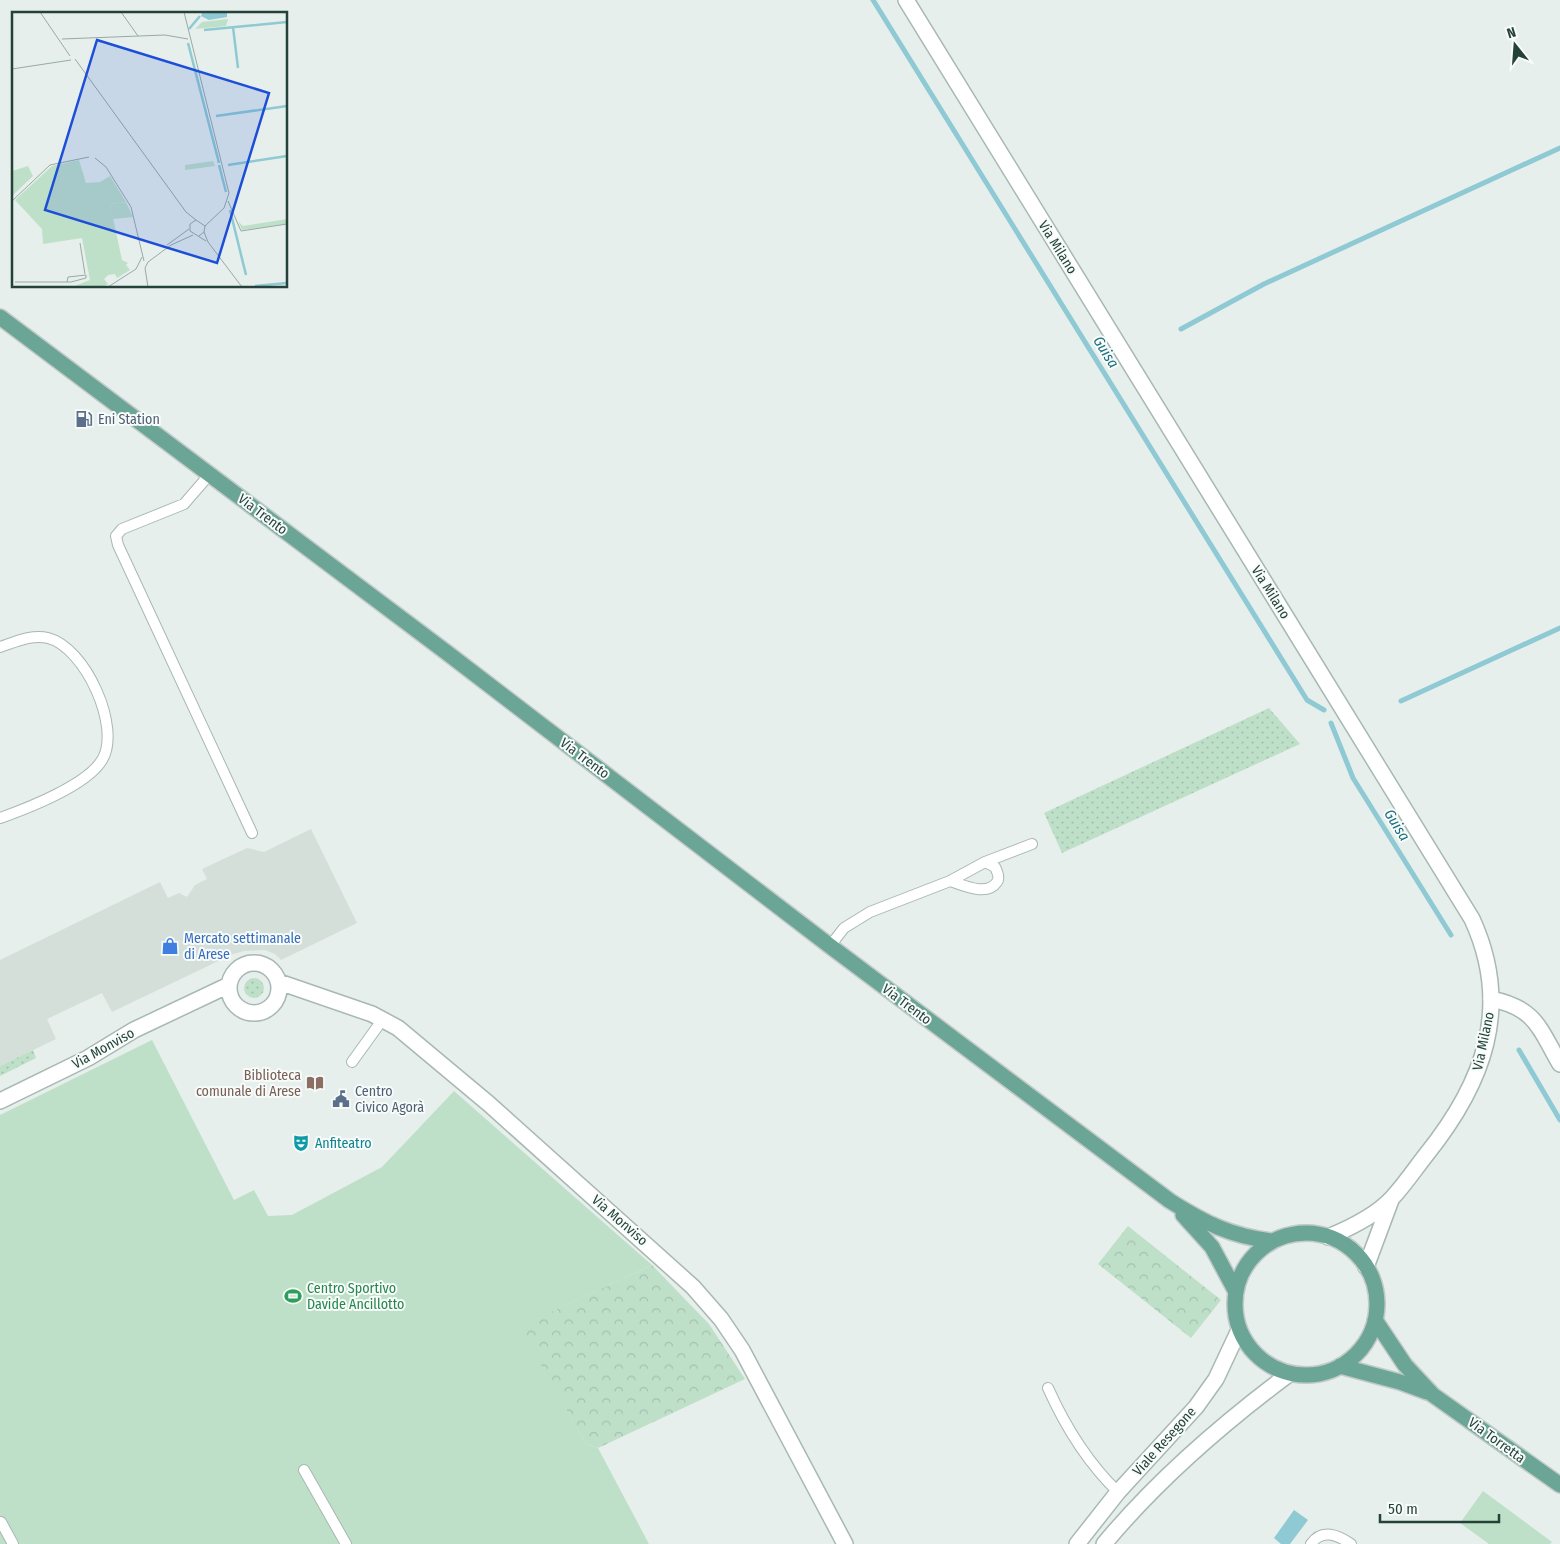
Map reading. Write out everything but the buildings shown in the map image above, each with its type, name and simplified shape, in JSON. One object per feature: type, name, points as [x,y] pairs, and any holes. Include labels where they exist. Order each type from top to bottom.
[{"type":"main road","name":"Via Trento","points":[[0,317],[210,474],[1201,1226]]},
{"type":"main road","points":[[1201,1226],[1272,1241],[1300,1234],[1328,1237],[1350,1248],[1366,1267],[1376,1293],[1375,1320],[1363,1347],[1340,1366],[1316,1374],[1289,1374],[1268,1365],[1259,1358],[1251,1350],[1239,1330],[1235,1314],[1236,1292],[1239,1279],[1249,1262],[1272,1241]]},
{"type":"main road","points":[[1201,1226],[1236,1292]]},
{"type":"main road","name":"Via Torretta","points":[[1375,1320],[1405,1365],[1433,1395],[1560,1485]]},
{"type":"main road","name":"Via Torretta","points":[[1340,1366],[1400,1382],[1433,1395]]},
{"type":"street","name":"Via Milano","points":[[906,0],[1472,919],[1485,954],[1491,999],[1489,1024],[1482,1057],[1468,1094],[1446,1129],[1392,1198]]},
{"type":"street","points":[[251,962],[269,967],[279,988],[271,1007],[256,1013],[241,1009],[230,991],[234,972],[251,962]]},
{"type":"street","name":"Via Monviso","points":[[279,988],[300,989],[383,1019],[406,1034],[482,1098],[675,1269],[702,1296],[733,1335],[756,1373],[845,1544]]},
{"type":"street","name":"Via Monviso","points":[[0,1101],[88,1058],[134,1030],[205,995],[230,991]]},
{"type":"street","points":[[1491,999],[1517,1006],[1529,1014],[1560,1064]]},
{"type":"street","points":[[1328,1237],[1356,1224],[1392,1198]]},
{"type":"street","points":[[1366,1267],[1392,1198]]},
{"type":"street","name":"Viale Resegone","points":[[1077,1544],[1118,1492],[1196,1407],[1216,1379],[1239,1330]]},
{"type":"street","name":"Viale Resegone","points":[[1104,1544],[1129,1514],[1191,1454],[1239,1412],[1289,1374]]},
{"type":"lane","points":[[210,474],[184,504],[122,529],[116,536],[118,545],[252,833]]},
{"type":"lane","points":[[0,647],[24,639],[36,638],[58,641],[76,657],[93,684],[108,727],[107,746],[103,759],[92,772],[67,788],[25,809],[0,818]]},
{"type":"lane","points":[[830,946],[844,928],[863,915],[950,881],[985,862],[1032,844]]},
{"type":"lane","points":[[950,881],[976,889],[990,888],[997,884],[998,879],[994,867],[985,862]]},
{"type":"lane","points":[[352,1062],[383,1019]]},
{"type":"lane","points":[[1048,1388],[1070,1431],[1099,1471],[1118,1492]]},
{"type":"lane","points":[[304,1470],[346,1544]]},
{"type":"lane","points":[[1,1522],[13,1544]]},
{"type":"lane","points":[[1311,1544],[1323,1535],[1333,1534],[1351,1544]]},
{"type":"shaded area","name":"Mercato settimanale di Arese","points":[[311,829],[357,923],[281,960],[275,954],[265,950],[244,951],[233,954],[112,1012],[102,993],[47,1019],[56,1039],[0,1066],[0,960],[160,882],[168,898],[179,893],[187,897],[195,885],[207,879],[202,869],[247,848],[264,852]]},
{"type":"green space","points":[[1269,708],[1300,744],[1062,853],[1044,813]]},
{"type":"green space","points":[[254,978],[261,981],[264,988],[261,995],[254,998],[247,995],[244,988],[247,981]]},
{"type":"green space","name":"Centro Sportivo Davide Ancillotto","points":[[152,1040],[234,1200],[254,1190],[268,1216],[292,1215],[382,1167],[454,1091],[652,1265],[519,1327],[586,1444],[598,1448],[649,1544],[0,1544],[0,1115]]},
{"type":"green space","points":[[33,1050],[36,1058],[0,1076],[0,1066]]},
{"type":"green space","points":[[1128,1226],[1221,1300],[1191,1338],[1098,1264]]},
{"type":"green space","points":[[652,1265],[709,1324],[745,1379],[598,1448],[586,1444],[518,1327]]},
{"type":"green space","points":[[1483,1491],[1552,1542],[1550,1544],[1489,1544],[1460,1523]]},
{"type":"water","points":[[1294,1510],[1308,1520],[1290,1544],[1281,1544],[1274,1538]]},
{"type":"waterway","name":"Guisa","points":[[873,0],[1307,700],[1324,710]]},
{"type":"waterway","points":[[1181,329],[1264,284],[1560,148]]},
{"type":"waterway","points":[[1401,701],[1560,628]]},
{"type":"waterway","name":"Guisa","points":[[1331,723],[1353,778],[1451,935]]},
{"type":"waterway","name":"Guisa","points":[[1519,1050],[1560,1120]]},
{"type":"place","name":"Eni Station","points":[[84,419]]},
{"type":"place","name":"Mercato settimanale di Arese","points":[[170,946]]},
{"type":"place","name":"Biblioteca comunale di Arese","points":[[315,1083]]},
{"type":"place","name":"Centro Civico Agorà","points":[[341,1099]]},
{"type":"place","name":"Anfiteatro","points":[[301,1143]]},
{"type":"place","name":"Centro Sportivo Davide Ancillotto","points":[[293,1296]]}]
